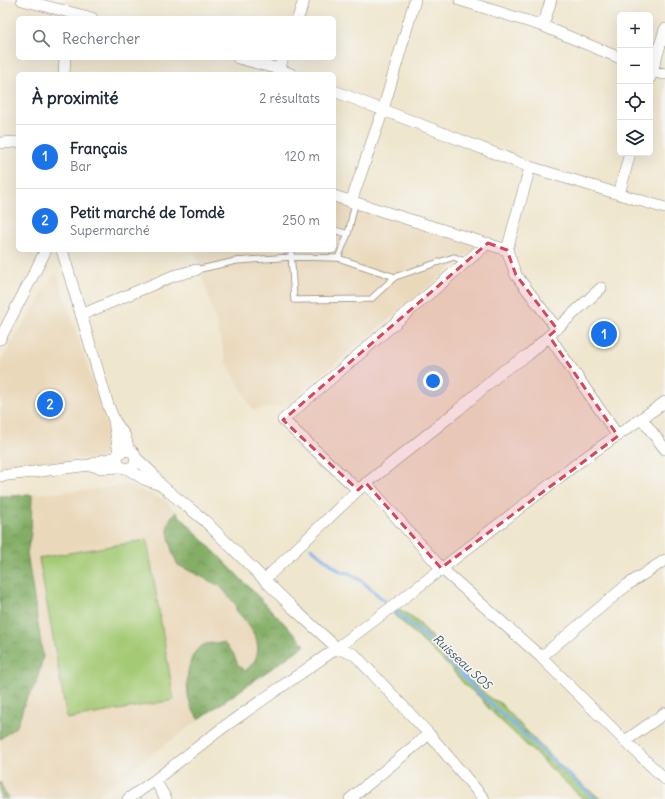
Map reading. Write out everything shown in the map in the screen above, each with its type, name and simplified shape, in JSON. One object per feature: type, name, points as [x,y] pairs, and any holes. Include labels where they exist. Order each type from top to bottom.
[{"type":"street","points":[[22,0],[71,15]]},
{"type":"street","points":[[299,16],[304,0]]},
{"type":"street","points":[[353,202],[383,110],[415,0]]},
{"type":"street","points":[[460,0],[543,26],[617,57]]},
{"type":"street","points":[[543,26],[552,0]]},
{"type":"street","points":[[653,67],[665,28]]},
{"type":"street","points":[[64,72],[65,60]]},
{"type":"street","points":[[245,60],[286,72]]},
{"type":"street","points":[[279,69],[282,60]]},
{"type":"street","points":[[653,74],[665,74]]},
{"type":"street","points":[[336,92],[530,167],[665,208]]},
{"type":"street","points":[[0,143],[16,142]]},
{"type":"street","points":[[619,194],[629,156]]},
{"type":"street","points":[[530,167],[507,250],[516,275],[618,436]]},
{"type":"street","points":[[336,197],[507,250]]},
{"type":"street","points":[[488,243],[283,420],[362,486],[441,568],[541,657],[665,779]]},
{"type":"street","points":[[0,339],[45,252]]},
{"type":"street","points":[[63,252],[108,406],[114,420],[125,436],[125,459],[144,479],[161,485],[204,520],[294,609],[337,648],[355,655],[429,734],[484,799]]},
{"type":"street","points":[[81,315],[173,276],[196,270]]},
{"type":"street","points":[[265,579],[362,486],[458,410],[503,371],[528,355],[601,288]]},
{"type":"street","points":[[128,799],[226,726],[337,648],[396,604],[579,462],[665,402]]},
{"type":"street","points":[[642,419],[665,450]]},
{"type":"street","points":[[0,476],[90,465],[100,461],[125,459]]},
{"type":"street","points":[[541,657],[627,585],[665,560]]},
{"type":"street","points":[[625,741],[665,713]]},
{"type":"street","points":[[350,799],[429,734]]},
{"type":"street","points":[[155,780],[166,799]]},
{"type":"lane","points":[[338,258],[348,234],[353,202]]},
{"type":"lane","points":[[336,231],[348,234]]},
{"type":"lane","points":[[291,252],[294,300],[371,299],[396,277],[454,256],[466,262]]},
{"type":"lane","points":[[196,270],[236,262],[292,256],[338,258],[396,277]]},
{"type":"highlighted area","points":[[488,243],[507,250],[516,275],[557,329],[549,336],[618,436],[441,568],[366,483],[358,490],[283,420]]},
{"type":"shaded area","points":[[336,199],[477,246],[286,405],[253,410],[226,361],[195,252],[336,252]]},
{"type":"shaded area","points":[[56,272],[114,447],[103,457],[0,468],[0,362]]},
{"type":"shaded area","points":[[129,485],[165,501],[305,645],[212,710],[92,799],[0,799],[0,497],[89,490]]},
{"type":"green space","points":[[32,495],[31,533],[27,553],[43,657],[36,684],[25,702],[17,726],[0,739],[0,496]]},
{"type":"green space","points":[[176,512],[305,645],[199,719],[192,709],[187,689],[189,665],[195,652],[206,644],[224,643],[233,653],[238,665],[245,671],[253,663],[257,656],[258,648],[253,632],[236,610],[236,605],[220,586],[178,565],[172,552],[168,532],[168,524],[171,517]]},
{"type":"green space","points":[[147,540],[174,700],[67,719],[39,558]]},
{"type":"green space","points":[[399,609],[421,625],[461,672],[491,699],[499,702],[560,766],[601,799],[583,799],[489,709],[480,697],[465,685],[450,667],[394,615]]},
{"type":"green space","points":[[0,782],[8,799],[0,799]]},
{"type":"waterway","name":"Ruisseau SOS","points":[[311,548],[341,572],[349,573],[363,582],[389,605]]},
{"type":"waterway","name":"Ruisseau SOS","points":[[393,609],[431,642],[479,693],[595,799]]},
{"type":"place","name":"Français","points":[[604,334]]},
{"type":"place","name":"Petit marché de Tomdè","points":[[50,404]]}]
